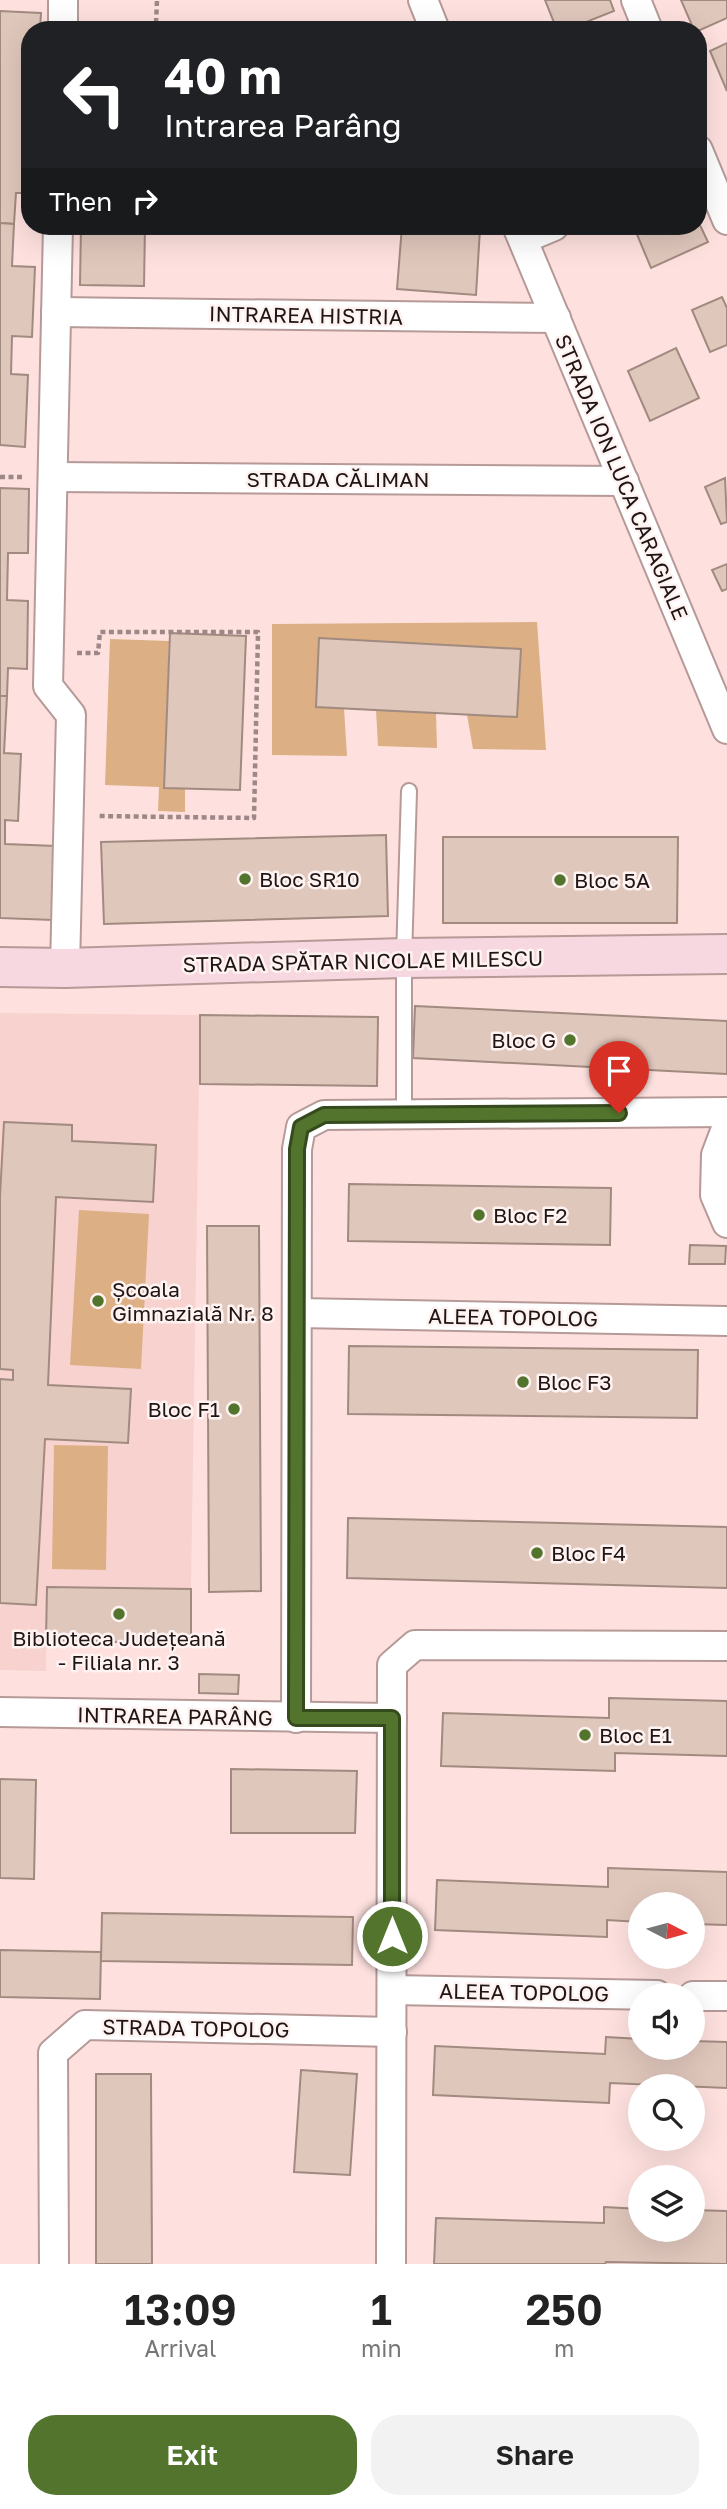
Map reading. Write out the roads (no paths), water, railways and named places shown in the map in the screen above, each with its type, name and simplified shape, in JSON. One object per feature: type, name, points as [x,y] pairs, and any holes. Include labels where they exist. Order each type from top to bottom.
[{"type":"street","points":[[63,0],[63,21]]},
{"type":"street","points":[[423,0],[431,21]]},
{"type":"street","points":[[636,0],[644,21]]},
{"type":"street","points":[[707,157],[727,220]]},
{"type":"street","points":[[58,235],[48,685],[71,715],[65,968]]},
{"type":"street","name":"STRADA ION LUCA CARAGIALE","points":[[521,235],[727,729]]},
{"type":"street","name":"INTRAREA HISTRIA","points":[[56,312],[555,318]]},
{"type":"street","name":"STRADA CĂLIMAN","points":[[53,477],[624,481]]},
{"type":"street","name":"STRADA SPĂTAR NICOLAE MILESCU","points":[[0,967],[65,968],[404,958],[727,954]]},
{"type":"street","points":[[296,1718],[297,1149],[301,1127],[324,1115],[727,1112]]},
{"type":"street","points":[[727,1126],[716,1155],[715,1195],[727,1223]]},
{"type":"street","name":"ALEEA TOPOLOG","points":[[298,1313],[727,1321]]},
{"type":"street","points":[[391,2264],[392,1665],[415,1645],[727,1646]]},
{"type":"street","name":"INTRAREA PARÂNG","points":[[0,1712],[392,1718]]},
{"type":"street","name":"ALEEA TOPOLOG","points":[[392,1990],[628,1994]]},
{"type":"street","points":[[705,1996],[727,1996]]},
{"type":"street","name":"STRADA TOPOLOG","points":[[54,2264],[53,2053],[85,2025],[392,2032]]},
{"type":"lane","points":[[404,1115],[404,958],[409,791]]},
{"type":"place","name":"Bloc SR10","points":[[245,879]]},
{"type":"place","name":"Bloc 5A","points":[[560,880]]},
{"type":"place","name":"Bloc G","points":[[570,1040]]},
{"type":"place","name":"Bloc F2","points":[[479,1215]]},
{"type":"place","name":"Școala Gimnazială Nr. 8","points":[[98,1301]]},
{"type":"place","name":"Bloc F3","points":[[523,1382]]},
{"type":"place","name":"Bloc F1","points":[[234,1409]]},
{"type":"place","name":"Bloc F4","points":[[537,1553]]},
{"type":"place","name":"Biblioteca Județeană - Filiala nr. 3","points":[[119,1614]]},
{"type":"place","name":"Bloc E1","points":[[585,1735]]}]
